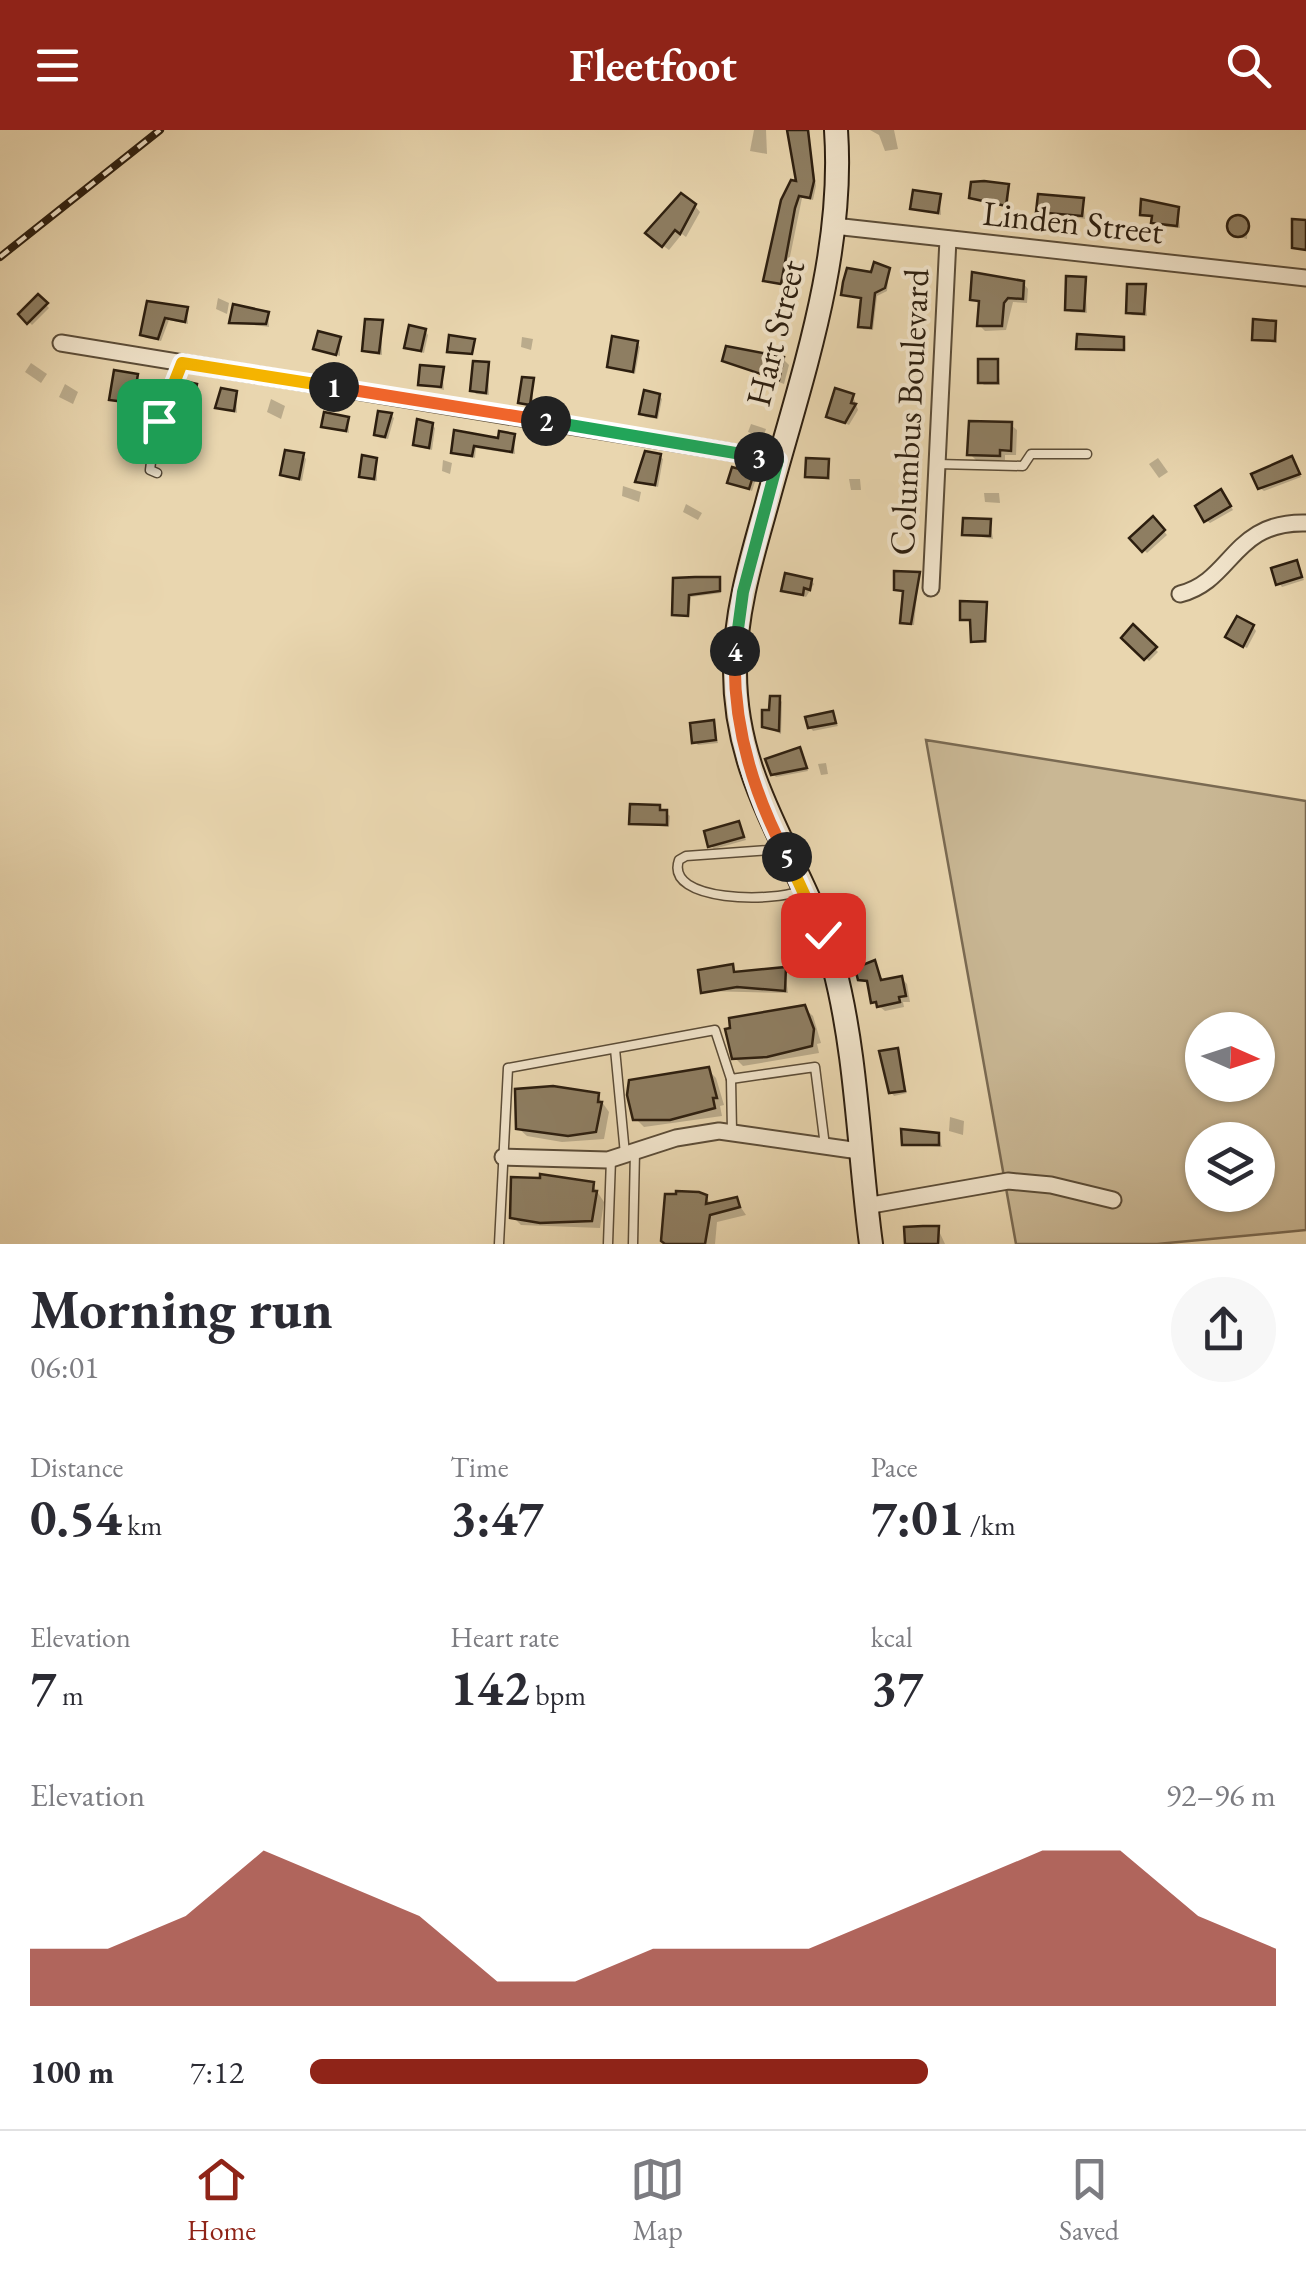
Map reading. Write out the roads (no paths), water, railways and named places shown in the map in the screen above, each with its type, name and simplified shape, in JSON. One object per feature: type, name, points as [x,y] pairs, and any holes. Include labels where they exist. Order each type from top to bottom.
[{"type":"main road","name":"Hart Street","points":[[836,130],[834,226],[819,312],[743,592],[734,673],[752,778],[818,916],[834,970],[871,1244]]},
{"type":"street","name":"Linden Street","points":[[834,226],[1306,278]]},
{"type":"street","name":"Columbus Boulevard","points":[[931,588],[948,238]]},
{"type":"street","points":[[61,343],[778,460]]},
{"type":"street","points":[[1180,594],[1206,583],[1239,546],[1256,534],[1276,526],[1306,523]]},
{"type":"street","points":[[502,1157],[624,1155],[690,1134],[732,1131],[859,1151]]},
{"type":"street","points":[[866,1206],[1008,1181],[1051,1185],[1113,1200]]},
{"type":"lane","points":[[157,473],[150,470],[152,441],[182,363]]},
{"type":"lane","points":[[937,464],[1022,466],[1031,454],[1087,454]]},
{"type":"lane","points":[[783,849],[686,856],[678,860],[677,876],[694,889],[740,896],[786,897],[803,889]]},
{"type":"lane","points":[[500,1244],[508,1068],[715,1030],[731,1078],[732,1131]]},
{"type":"lane","points":[[616,1049],[633,1244]]},
{"type":"lane","points":[[731,1078],[814,1067],[824,1146]]},
{"type":"lane","points":[[608,1244],[624,1155]]},
{"type":"railway","points":[[0,257],[160,130]]}]
